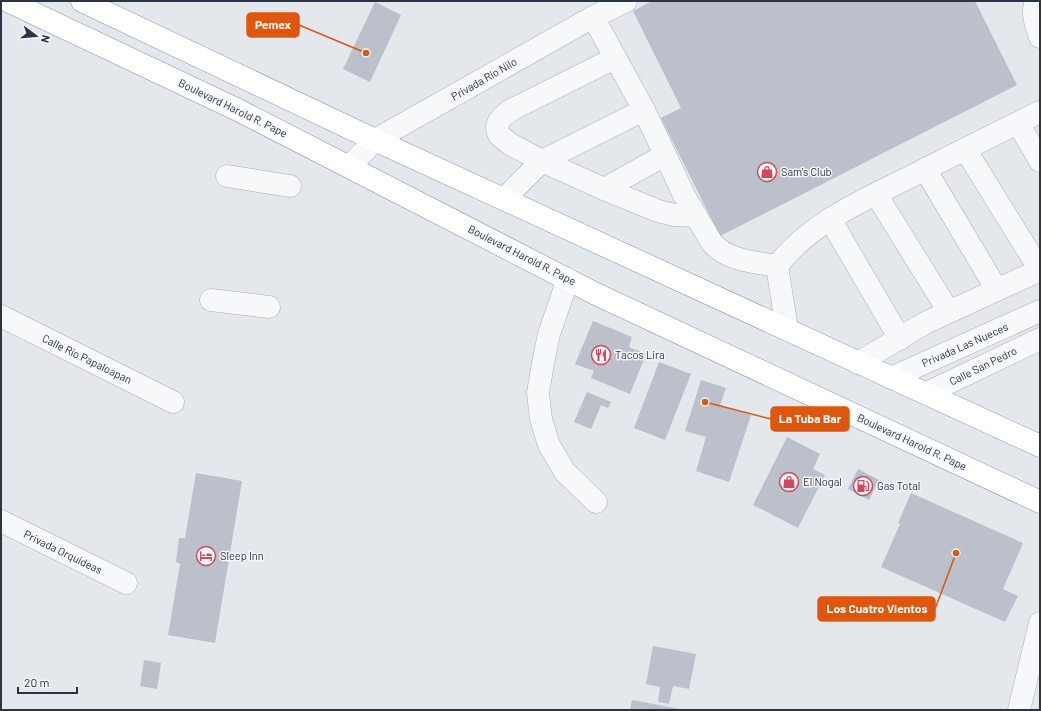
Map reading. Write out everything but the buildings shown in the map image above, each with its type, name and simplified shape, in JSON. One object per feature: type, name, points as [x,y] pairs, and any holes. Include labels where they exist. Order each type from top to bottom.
[{"type":"highway","name":"Boulevard Harold R. Pape","points":[[8,1],[238,110],[596,294],[1040,502]]},
{"type":"highway","points":[[87,2],[375,140],[1040,446]]},
{"type":"street","name":"Privada Río Nilo","points":[[349,167],[375,140],[593,17],[626,1]]},
{"type":"street","points":[[1036,1],[1034,6],[1035,22],[1040,37]]},
{"type":"street","points":[[593,17],[644,110],[684,195],[712,243],[723,253],[738,259],[777,266]]},
{"type":"street","points":[[615,58],[513,109],[499,120],[497,126],[499,135],[510,144],[542,161],[604,189],[658,211],[674,215],[696,216]]},
{"type":"street","points":[[504,199],[542,161],[644,110]]},
{"type":"street","points":[[787,329],[777,266],[789,251],[799,242],[830,219],[876,194],[1040,112]]},
{"type":"street","points":[[1018,123],[1040,161]]},
{"type":"street","points":[[858,363],[925,323],[1040,270],[965,149]]},
{"type":"street","points":[[604,189],[665,155]]},
{"type":"street","points":[[925,169],[997,290]]},
{"type":"street","points":[[227,176],[290,186]]},
{"type":"street","points":[[876,194],[949,312]]},
{"type":"street","points":[[830,219],[900,339]]},
{"type":"street","points":[[568,279],[549,334],[543,363],[538,394],[541,419],[549,445],[565,472],[596,502]]},
{"type":"street","points":[[211,300],[269,307]]},
{"type":"street","name":"Privada Las Nueces","points":[[891,378],[1040,311]]},
{"type":"street","name":"Calle Río Papaloapan","points":[[1,316],[173,402]]},
{"type":"street","name":"Calle San Pedro","points":[[927,393],[1040,339]]},
{"type":"street","name":"Privada Orquídeas","points":[[1,521],[126,583]]},
{"type":"street","points":[[1019,710],[1040,623]]},
{"type":"place","name":"Pemex","points":[[366,53]]},
{"type":"place","name":"Sam's Club","points":[[767,172]]},
{"type":"place","name":"Tacos Lira","points":[[601,355]]},
{"type":"place","name":"La Tuba Bar","points":[[705,402]]},
{"type":"place","name":"El Nogal","points":[[789,482]]},
{"type":"place","name":"Gas Total","points":[[863,486]]},
{"type":"place","name":"Los Cuatro Vientos","points":[[956,553]]},
{"type":"place","name":"Sleep Inn","points":[[206,556]]}]
